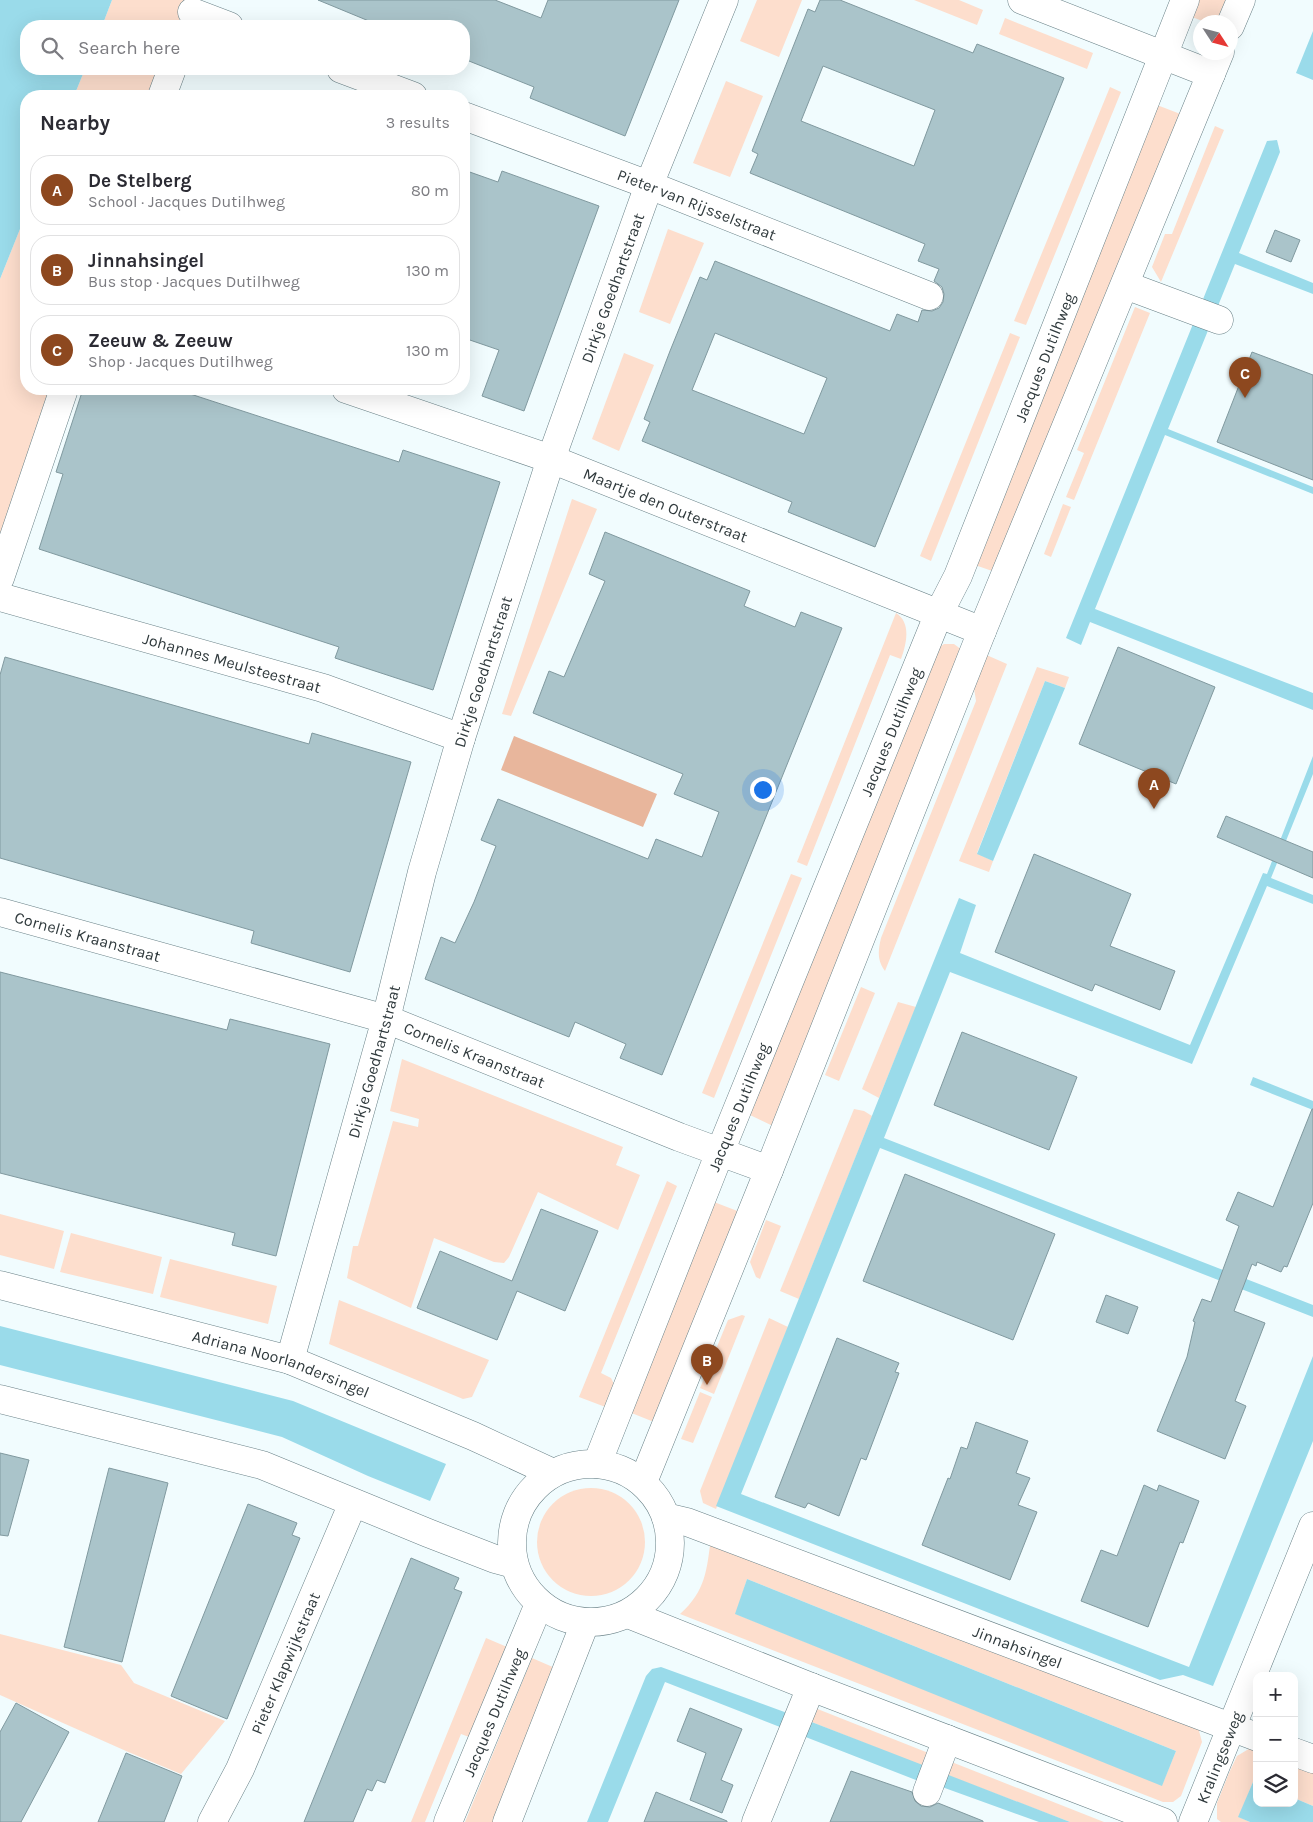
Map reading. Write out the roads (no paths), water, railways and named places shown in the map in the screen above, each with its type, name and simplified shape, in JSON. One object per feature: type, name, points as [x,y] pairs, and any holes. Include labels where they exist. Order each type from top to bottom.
[{"type":"street","name":"Dirkje Goedhartstraat","points":[[290,1360],[386,1019],[422,872],[461,738],[551,459],[649,185],[724,0]]},
{"type":"street","points":[[643,1482],[770,1170],[982,631],[1216,63],[1163,55],[1022,0]]},
{"type":"street","name":"Jacques Dutilhweg","points":[[597,1464],[720,1152],[939,614],[961,567],[1185,0]]},
{"type":"street","points":[[1235,15],[1241,0]]},
{"type":"street","points":[[193,13],[212,20]]},
{"type":"street","points":[[164,90],[170,75]]},
{"type":"street","points":[[357,75],[397,90]]},
{"type":"street","name":"Pieter van Rijsselstraat","points":[[470,118],[649,185],[929,296]]},
{"type":"street","points":[[1124,285],[1219,320]]},
{"type":"street","points":[[0,578],[62,395]]},
{"type":"street","name":"Maartje den Outerstraat","points":[[364,395],[551,459],[982,631]]},
{"type":"street","name":"Johannes Meulsteestraat","points":[[0,597],[323,688],[461,738]]},
{"type":"street","name":"Cornelis Kraanstraat","points":[[0,912],[386,1019],[720,1152],[770,1170]]},
{"type":"street","name":"Adriana Noorlandersingel","points":[[0,1285],[290,1360],[473,1436],[553,1473]]},
{"type":"street","points":[[0,1399],[262,1465],[495,1559],[514,1564]]},
{"type":"street","points":[[578,1464],[597,1464],[621,1469],[643,1482],[657,1498],[666,1517],[671,1545],[665,1573],[650,1596],[628,1614],[607,1621],[585,1623],[561,1617],[540,1604],[524,1586],[514,1564],[512,1543],[514,1522],[520,1509],[536,1486],[553,1473],[578,1464]]},
{"type":"street","name":"Pieter Klapwijkstraat","points":[[212,1822],[240,1769],[353,1503]]},
{"type":"street","name":"Jinnahsingel","points":[[666,1517],[687,1522],[1253,1736]]},
{"type":"street","name":"Kralingseweg","points":[[1193,1822],[1313,1526]]},
{"type":"street","name":"Jacques Dutilhweg","points":[[448,1822],[540,1604]]},
{"type":"street","points":[[628,1614],[811,1687],[1163,1822]]},
{"type":"street","points":[[507,1822],[585,1623]]},
{"type":"street","points":[[756,1822],[811,1687]]},
{"type":"street","points":[[931,1782],[947,1739]]},
{"type":"street","points":[[1298,1753],[1313,1759]]},
{"type":"water","points":[[0,0],[112,0],[104,20],[20,20],[20,75],[83,75],[76,90],[20,90],[20,229],[0,279]]},
{"type":"water","points":[[1313,31],[1313,80],[1296,73]]},
{"type":"water","points":[[1277,140],[1280,152],[1239,253],[1313,283],[1313,294],[1235,264],[1168,429],[1313,487],[1313,494],[1165,435],[1095,609],[1313,693],[1313,710],[1090,622],[1081,645],[1066,638],[1267,141]]},
{"type":"water","points":[[1045,681],[1065,688],[993,861],[977,854]]},
{"type":"water","points":[[1313,756],[1313,774],[1271,878],[1313,895],[1313,904],[1267,886],[1192,1064],[950,972],[884,1138],[1313,1305],[1313,1317],[880,1148],[741,1494],[1189,1667],[1313,1356],[1313,1441],[1213,1686],[1183,1675],[1160,1680],[716,1506],[959,898],[976,905],[960,953],[1190,1045],[1263,873],[1267,874]]},
{"type":"water","points":[[1253,1077],[1313,1101],[1313,1110],[1250,1085]]},
{"type":"water","points":[[0,1326],[293,1401],[446,1464],[430,1501],[368,1476],[282,1437],[0,1365]]},
{"type":"water","points":[[747,1579],[1176,1751],[1162,1786],[735,1614]]},
{"type":"water","points":[[661,1667],[809,1721],[1070,1822],[1039,1822],[942,1787],[921,1782],[665,1682],[608,1822],[587,1822],[646,1676],[652,1669]]},
{"type":"water","points":[[1253,1782],[1253,1807],[1298,1807],[1298,1800],[1313,1806],[1313,1822],[1250,1822],[1238,1817]]},
{"type":"place","name":"Zeeuw & Zeeuw","points":[[1245,398]]},
{"type":"place","name":"De Stelberg","points":[[1154,809]]},
{"type":"place","name":"Jinnahsingel","points":[[707,1385]]}]
